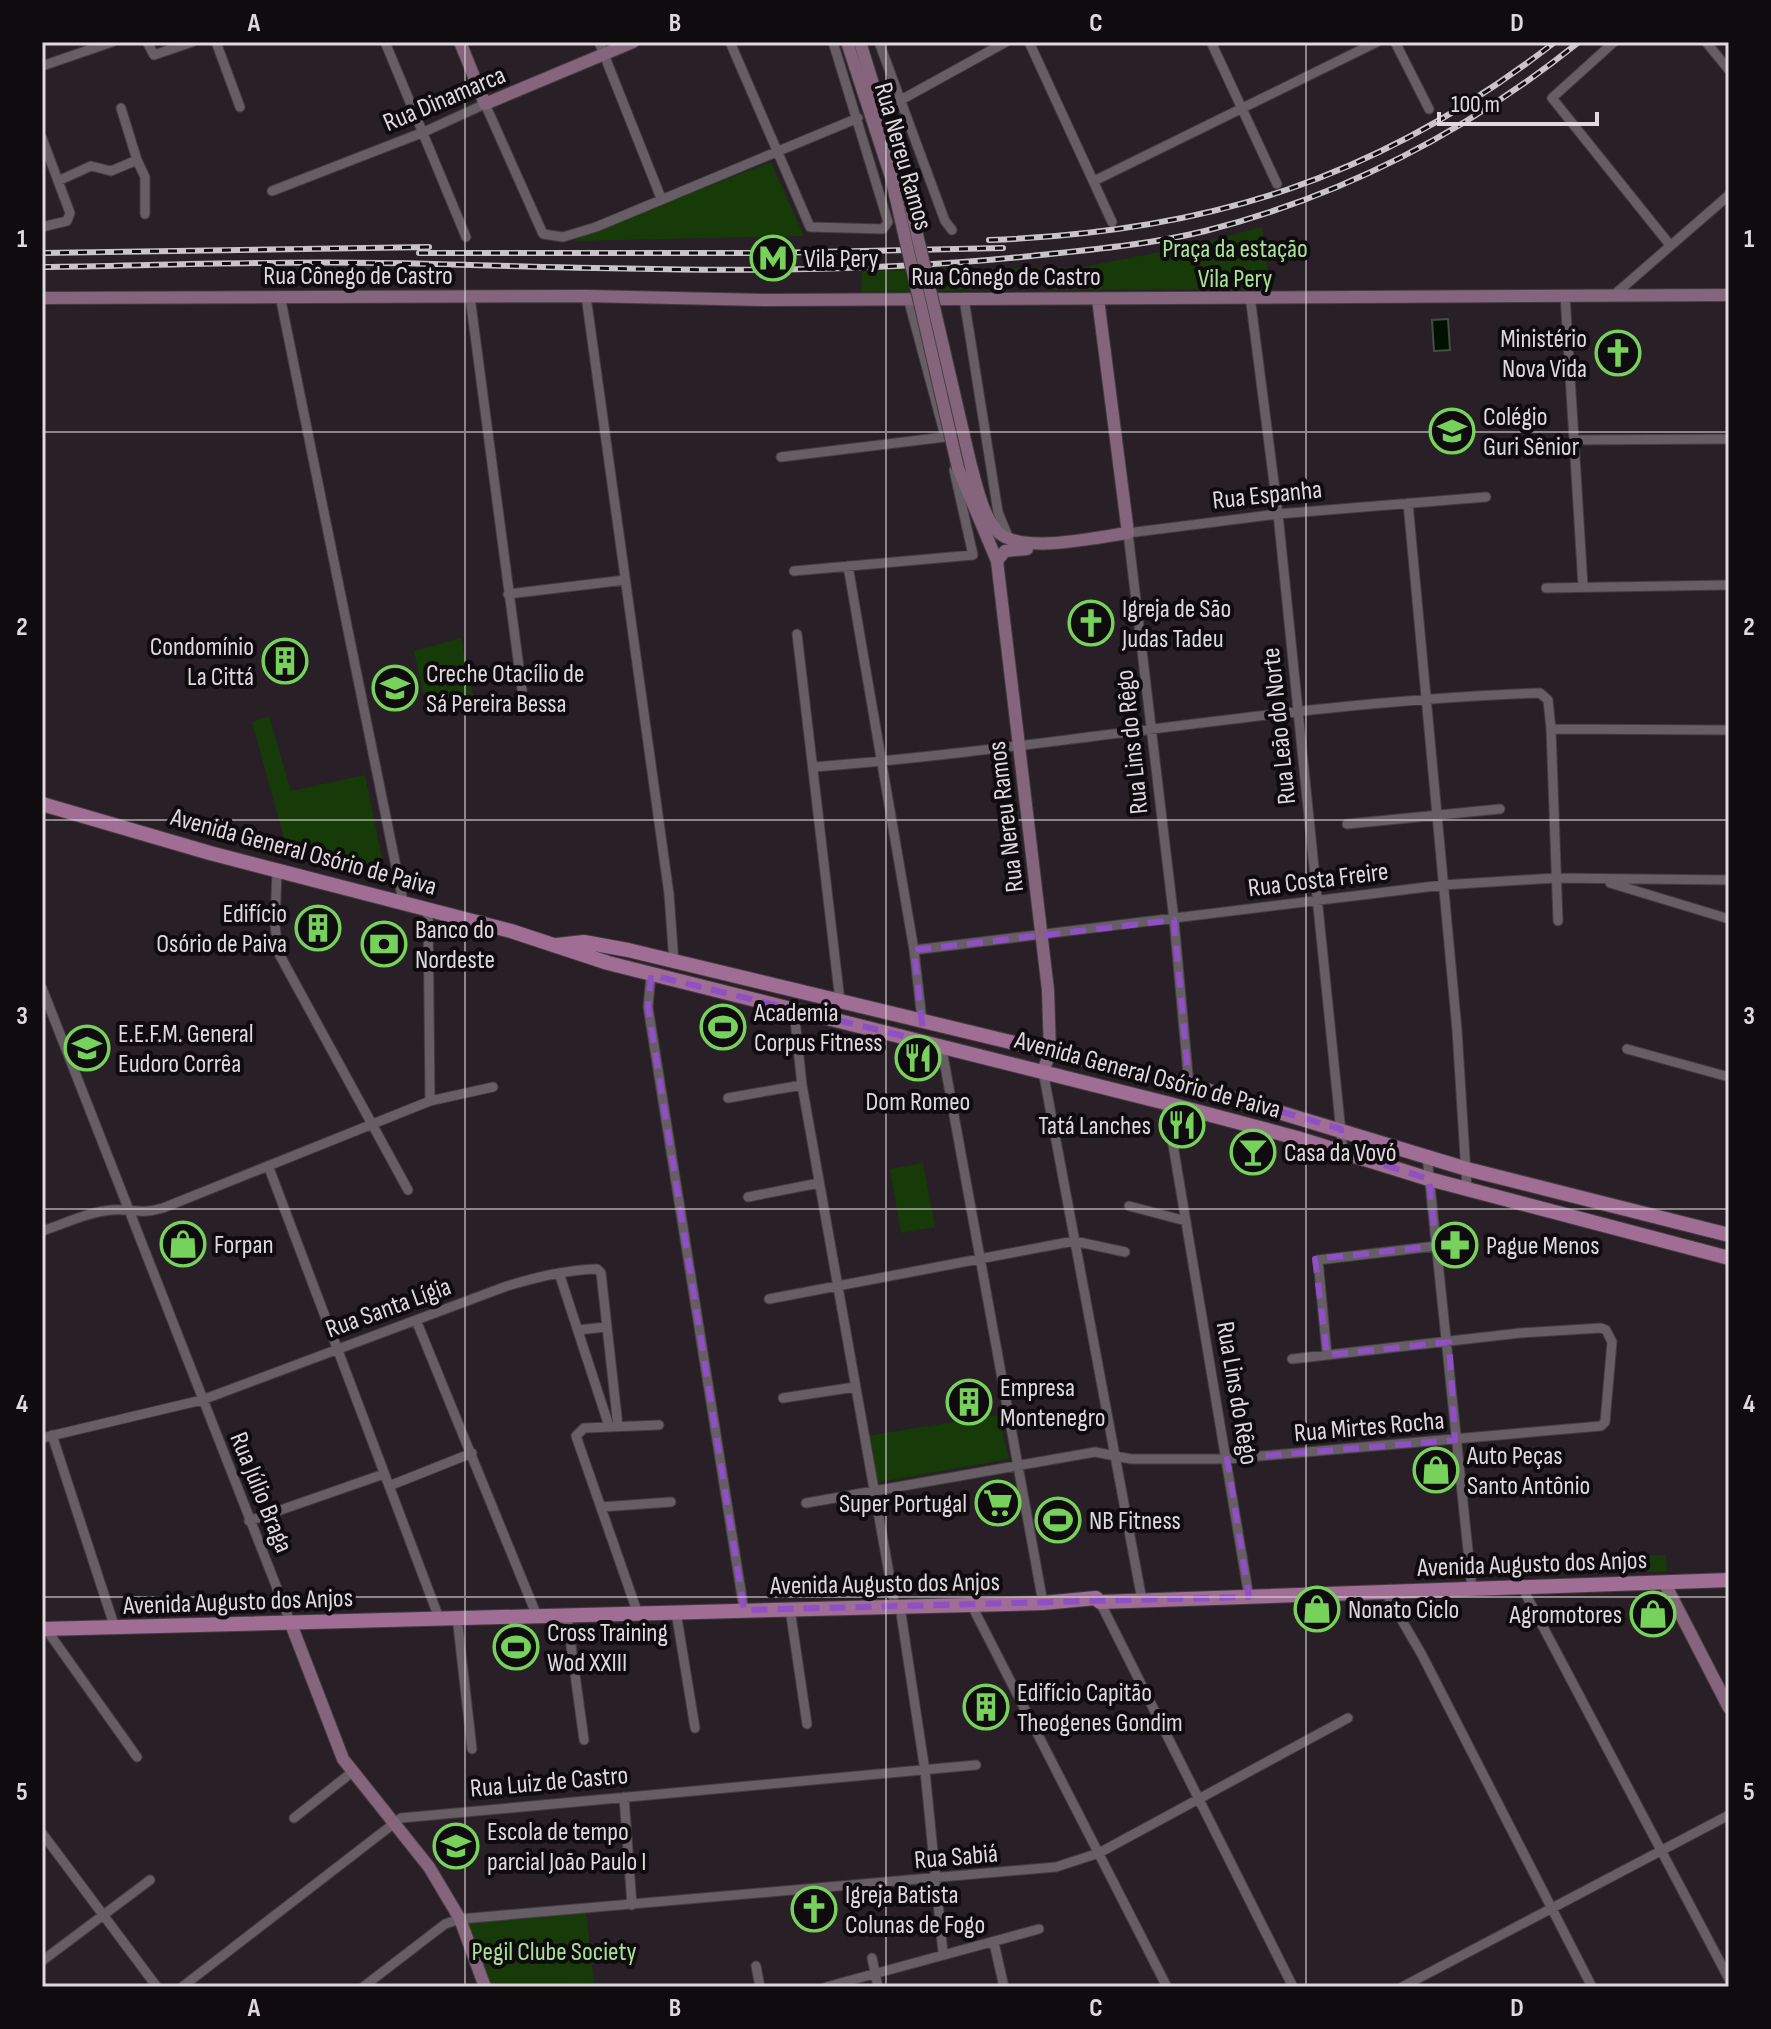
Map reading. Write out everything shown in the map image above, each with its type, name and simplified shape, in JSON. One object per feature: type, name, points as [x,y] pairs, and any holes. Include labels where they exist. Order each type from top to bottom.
[{"type":"main road","name":"Avenida General Osório de Paiva","points":[[42,804],[277,870],[403,901],[651,975],[941,1044],[1166,1103],[1429,1179],[1729,1258]]},
{"type":"main road","name":"Avenida General Osório de Paiva","points":[[553,946],[584,942],[1189,1085],[1467,1169],[1729,1235]]},
{"type":"main road","points":[[1557,1213],[1560,1192]]},
{"type":"main road","name":"Avenida Augusto dos Anjos","points":[[43,1631],[457,1617],[1043,1603],[1096,1598],[1100,1602],[1729,1580]]},
{"type":"street","points":[[42,66],[112,42]]},
{"type":"street","points":[[147,42],[154,55],[192,42]]},
{"type":"street","points":[[216,42],[240,107]]},
{"type":"street","points":[[385,42],[466,237]]},
{"type":"street","points":[[460,42],[545,236],[570,236],[858,118]]},
{"type":"street","name":"Rua Dinamarca","points":[[272,191],[424,132],[602,48],[633,42]]},
{"type":"street","points":[[730,42],[778,152]]},
{"type":"street","name":"Rua Nereu Ramos","points":[[778,152],[810,227],[883,229],[888,222],[833,42]]},
{"type":"street","name":"Rua Nereu Ramos","points":[[847,42],[891,177],[964,467],[997,561],[1042,936],[1050,1053],[1043,1071]]},
{"type":"street","name":"Rua Nereu Ramos","points":[[860,42],[905,187],[964,467],[996,530],[1011,542]]},
{"type":"street","name":"Rua Nereu Ramos","points":[[879,42],[945,221],[952,230]]},
{"type":"street","points":[[899,101],[1006,42]]},
{"type":"street","points":[[1029,42],[1112,222]]},
{"type":"street","points":[[1211,42],[1277,184]]},
{"type":"street","points":[[1094,181],[1377,42]]},
{"type":"street","points":[[1395,42],[1429,109]]},
{"type":"street","points":[[1614,42],[1552,98],[1670,245]]},
{"type":"street","points":[[1706,42],[1729,70]]},
{"type":"street","points":[[602,48],[661,198]]},
{"type":"street","points":[[121,108],[145,177],[145,214]]},
{"type":"street","points":[[42,138],[69,218],[42,227]]},
{"type":"street","points":[[58,181],[91,166],[111,171],[137,160]]},
{"type":"street","points":[[1614,295],[1729,195]]},
{"type":"street","points":[[1565,295],[1583,586]]},
{"type":"street","name":"Rua Cônego de Castro","points":[[42,298],[586,296],[767,300],[1729,295]]},
{"type":"street","points":[[280,296],[403,901]]},
{"type":"street","points":[[586,296],[669,894],[674,963]]},
{"type":"street","name":"Rua Leão do Norte","points":[[1250,296],[1278,514],[1343,1152]]},
{"type":"street","points":[[470,297],[522,690]]},
{"type":"street","points":[[794,571],[970,556],[975,551],[908,298]]},
{"type":"street","points":[[964,299],[998,512],[1011,542]]},
{"type":"street","name":"Rua Lins do Rêgo","points":[[1098,299],[1152,728],[1189,1085]]},
{"type":"street","points":[[781,457],[945,437]]},
{"type":"street","points":[[1575,440],[1729,439]]},
{"type":"street","name":"Rua Espanha","points":[[997,561],[1005,551],[1053,542],[1278,514],[1486,497]]},
{"type":"street","points":[[1408,503],[1467,1189]]},
{"type":"street","name":"Rua Espanha","points":[[1011,542],[1053,542]]},
{"type":"street","points":[[848,566],[914,950],[922,1020]]},
{"type":"street","points":[[508,594],[625,580]]},
{"type":"street","points":[[1546,588],[1729,585]]},
{"type":"street","points":[[797,634],[840,1001]]},
{"type":"street","points":[[814,767],[881,763],[1424,697],[1540,693],[1548,700],[1551,729],[1558,921]]},
{"type":"street","points":[[1551,729],[1729,730]]},
{"type":"street","points":[[1347,824],[1500,809]]},
{"type":"street","points":[[277,870],[275,925],[278,952],[408,1190]]},
{"type":"street","name":"Rua Costa Freire","points":[[914,950],[1443,885],[1555,878],[1729,880]]},
{"type":"street","points":[[1598,879],[1729,919]]},
{"type":"street","points":[[428,909],[430,1101]]},
{"type":"street","points":[[651,975],[648,1007],[744,1610]]},
{"type":"street","name":"Rua Júlio Braga","points":[[42,988],[249,1521],[351,1773],[429,1867],[460,1919],[485,1987]]},
{"type":"street","points":[[794,1011],[802,1085],[925,1771],[943,1953]]},
{"type":"street","points":[[941,1044],[1043,1603]]},
{"type":"street","points":[[1627,1049],[1729,1077]]},
{"type":"street","points":[[1043,1071],[1142,1600]]},
{"type":"street","points":[[728,1098],[802,1085]]},
{"type":"street","points":[[42,1231],[100,1211],[116,1209],[131,1213],[163,1208],[430,1101],[493,1087]]},
{"type":"street","name":"Rua Lins do Rêgo","points":[[1166,1103],[1249,1597]]},
{"type":"street","points":[[1427,1156],[1449,1342],[1455,1440],[1472,1589]]},
{"type":"street","points":[[269,1168],[439,1618]]},
{"type":"street","points":[[748,1197],[819,1183]]},
{"type":"street","points":[[1129,1206],[1186,1221]]},
{"type":"street","points":[[769,1299],[1074,1241],[1125,1252]]},
{"type":"street","points":[[1327,1355],[1318,1260],[1436,1246]]},
{"type":"street","name":"Rua Santa Lígia","points":[[47,1436],[202,1400],[507,1286],[559,1273],[600,1271],[614,1426]]},
{"type":"street","points":[[559,1273],[614,1426]]},
{"type":"street","points":[[416,1320],[537,1616]]},
{"type":"street","points":[[578,1330],[606,1327]]},
{"type":"street","name":"Rua Mirtes Rocha","points":[[806,1503],[1095,1452],[1131,1459],[1227,1459],[1604,1424],[1612,1342],[1605,1329],[1449,1342]]},
{"type":"street","points":[[1292,1359],[1449,1342]]},
{"type":"street","points":[[783,1398],[855,1387]]},
{"type":"street","points":[[638,1614],[576,1436],[584,1428],[659,1425]]},
{"type":"street","points":[[47,1436],[115,1628]]},
{"type":"street","points":[[389,1486],[472,1453]]},
{"type":"street","points":[[249,1521],[384,1474]]},
{"type":"street","points":[[601,1507],[671,1502]]},
{"type":"street","points":[[1664,1582],[1729,1708]]},
{"type":"street","points":[[1522,1587],[1729,1979]]},
{"type":"street","points":[[1386,1593],[1422,1655],[1592,1987]]},
{"type":"street","points":[[1100,1602],[1293,1987]]},
{"type":"street","points":[[971,1604],[1167,1987]]},
{"type":"street","points":[[790,1609],[807,1724]]},
{"type":"street","points":[[676,1612],[695,1728]]},
{"type":"street","points":[[567,1616],[584,1740]]},
{"type":"street","points":[[457,1617],[472,1749]]},
{"type":"street","points":[[43,1631],[137,1757]]},
{"type":"street","name":"Rua Sabiá","points":[[363,1987],[445,1924],[460,1919],[938,1880],[1056,1867],[1099,1853],[1348,1718]]},
{"type":"street","name":"Rua Luiz de Castro","points":[[182,1987],[394,1822],[411,1815],[976,1765]]},
{"type":"street","points":[[294,1818],[351,1773]]},
{"type":"street","points":[[624,1797],[632,1905]]},
{"type":"street","points":[[1402,1987],[1729,1815]]},
{"type":"street","points":[[42,1833],[157,1987]]},
{"type":"street","points":[[42,1961],[150,1880]]},
{"type":"street","points":[[826,1987],[1039,1929]]},
{"type":"street","points":[[994,1943],[1004,1987]]},
{"type":"street","points":[[872,1958],[878,1987]]},
{"type":"street","points":[[756,1966],[760,1987]]},
{"type":"highlighted area","points":[[1174,920],[1189,1085],[1341,1129],[1343,1152],[1429,1179],[1436,1246],[1315,1259],[1327,1355],[1449,1342],[1455,1440],[1227,1459],[1249,1597],[744,1610],[648,1007],[651,975],[924,1041],[914,950]]},
{"type":"green space","points":[[771,162],[804,236],[574,241],[577,238]]},
{"type":"green space","name":"Praça da estação Vila Pery","points":[[1262,227],[1270,289],[1053,290],[1049,279],[980,278],[979,290],[861,292],[862,271],[1083,267],[1186,247]]},
{"type":"green space","points":[[461,638],[474,700],[427,711],[414,651]]},
{"type":"green space","points":[[269,716],[291,791],[365,775],[386,878],[336,866],[286,845],[252,722]]},
{"type":"green space","points":[[923,1163],[935,1227],[901,1233],[890,1169]]},
{"type":"green space","points":[[998,1415],[1009,1459],[874,1483],[866,1436]]},
{"type":"green space","points":[[1666,1555],[1667,1571],[1622,1573],[1621,1556]]},
{"type":"green space","name":"Pegil Clube Society","points":[[586,1912],[594,1983],[487,1987],[463,1922]]},
{"type":"shaded area","points":[[1448,319],[1450,350],[1434,351],[1432,320]]},
{"type":"railway","points":[[989,240],[1069,235],[1146,225],[1219,210],[1289,189],[1357,162],[1424,129],[1489,89],[1555,42]]},
{"type":"railway","points":[[42,267],[335,262],[807,269],[956,263],[1140,243],[1205,231],[1256,216],[1355,179],[1448,132],[1537,74],[1579,42]]},
{"type":"railway","points":[[42,253],[429,247]]},
{"type":"railway","points":[[419,253],[769,253],[1003,248]]},
{"type":"place","name":"Vila Pery","points":[[773,258]]},
{"type":"place","name":"Ministério Nova Vida","points":[[1618,353]]},
{"type":"place","name":"Colégio Guri Sênior","points":[[1452,431]]},
{"type":"place","name":"Igreja de São Judas Tadeu","points":[[1091,623]]},
{"type":"place","name":"Condomínio La Cittá","points":[[285,661]]},
{"type":"place","name":"Creche Otacílio de Sá Pereira Bessa","points":[[395,688]]},
{"type":"place","name":"Edifício Osório de Paiva","points":[[318,928]]},
{"type":"place","name":"Banco do Nordeste","points":[[384,944]]},
{"type":"place","name":"Academia Corpus Fitness","points":[[723,1027]]},
{"type":"place","name":"E.E.F.M. General Eudoro Corrêa","points":[[87,1048]]},
{"type":"place","name":"Dom Romeo","points":[[918,1058]]},
{"type":"place","name":"Tatá Lanches","points":[[1182,1125]]},
{"type":"place","name":"Casa da Vovó","points":[[1253,1152]]},
{"type":"place","name":"Forpan","points":[[183,1244]]},
{"type":"place","name":"Pague Menos","points":[[1455,1245]]},
{"type":"place","name":"Empresa Montenegro","points":[[969,1402]]},
{"type":"place","name":"Auto Peças Santo Antônio","points":[[1436,1470]]},
{"type":"place","name":"Super Portugal","points":[[998,1503]]},
{"type":"place","name":"NB Fitness","points":[[1058,1520]]},
{"type":"place","name":"Nonato Ciclo","points":[[1317,1609]]},
{"type":"place","name":"Agromotores","points":[[1653,1614]]},
{"type":"place","name":"Cross Training Wod XXIII","points":[[516,1647]]},
{"type":"place","name":"Edifício Capitão Theogenes Gondim","points":[[986,1707]]},
{"type":"place","name":"Escola de tempo parcial João Paulo I","points":[[456,1846]]},
{"type":"place","name":"Igreja Batista Colunas de Fogo","points":[[814,1909]]}]
